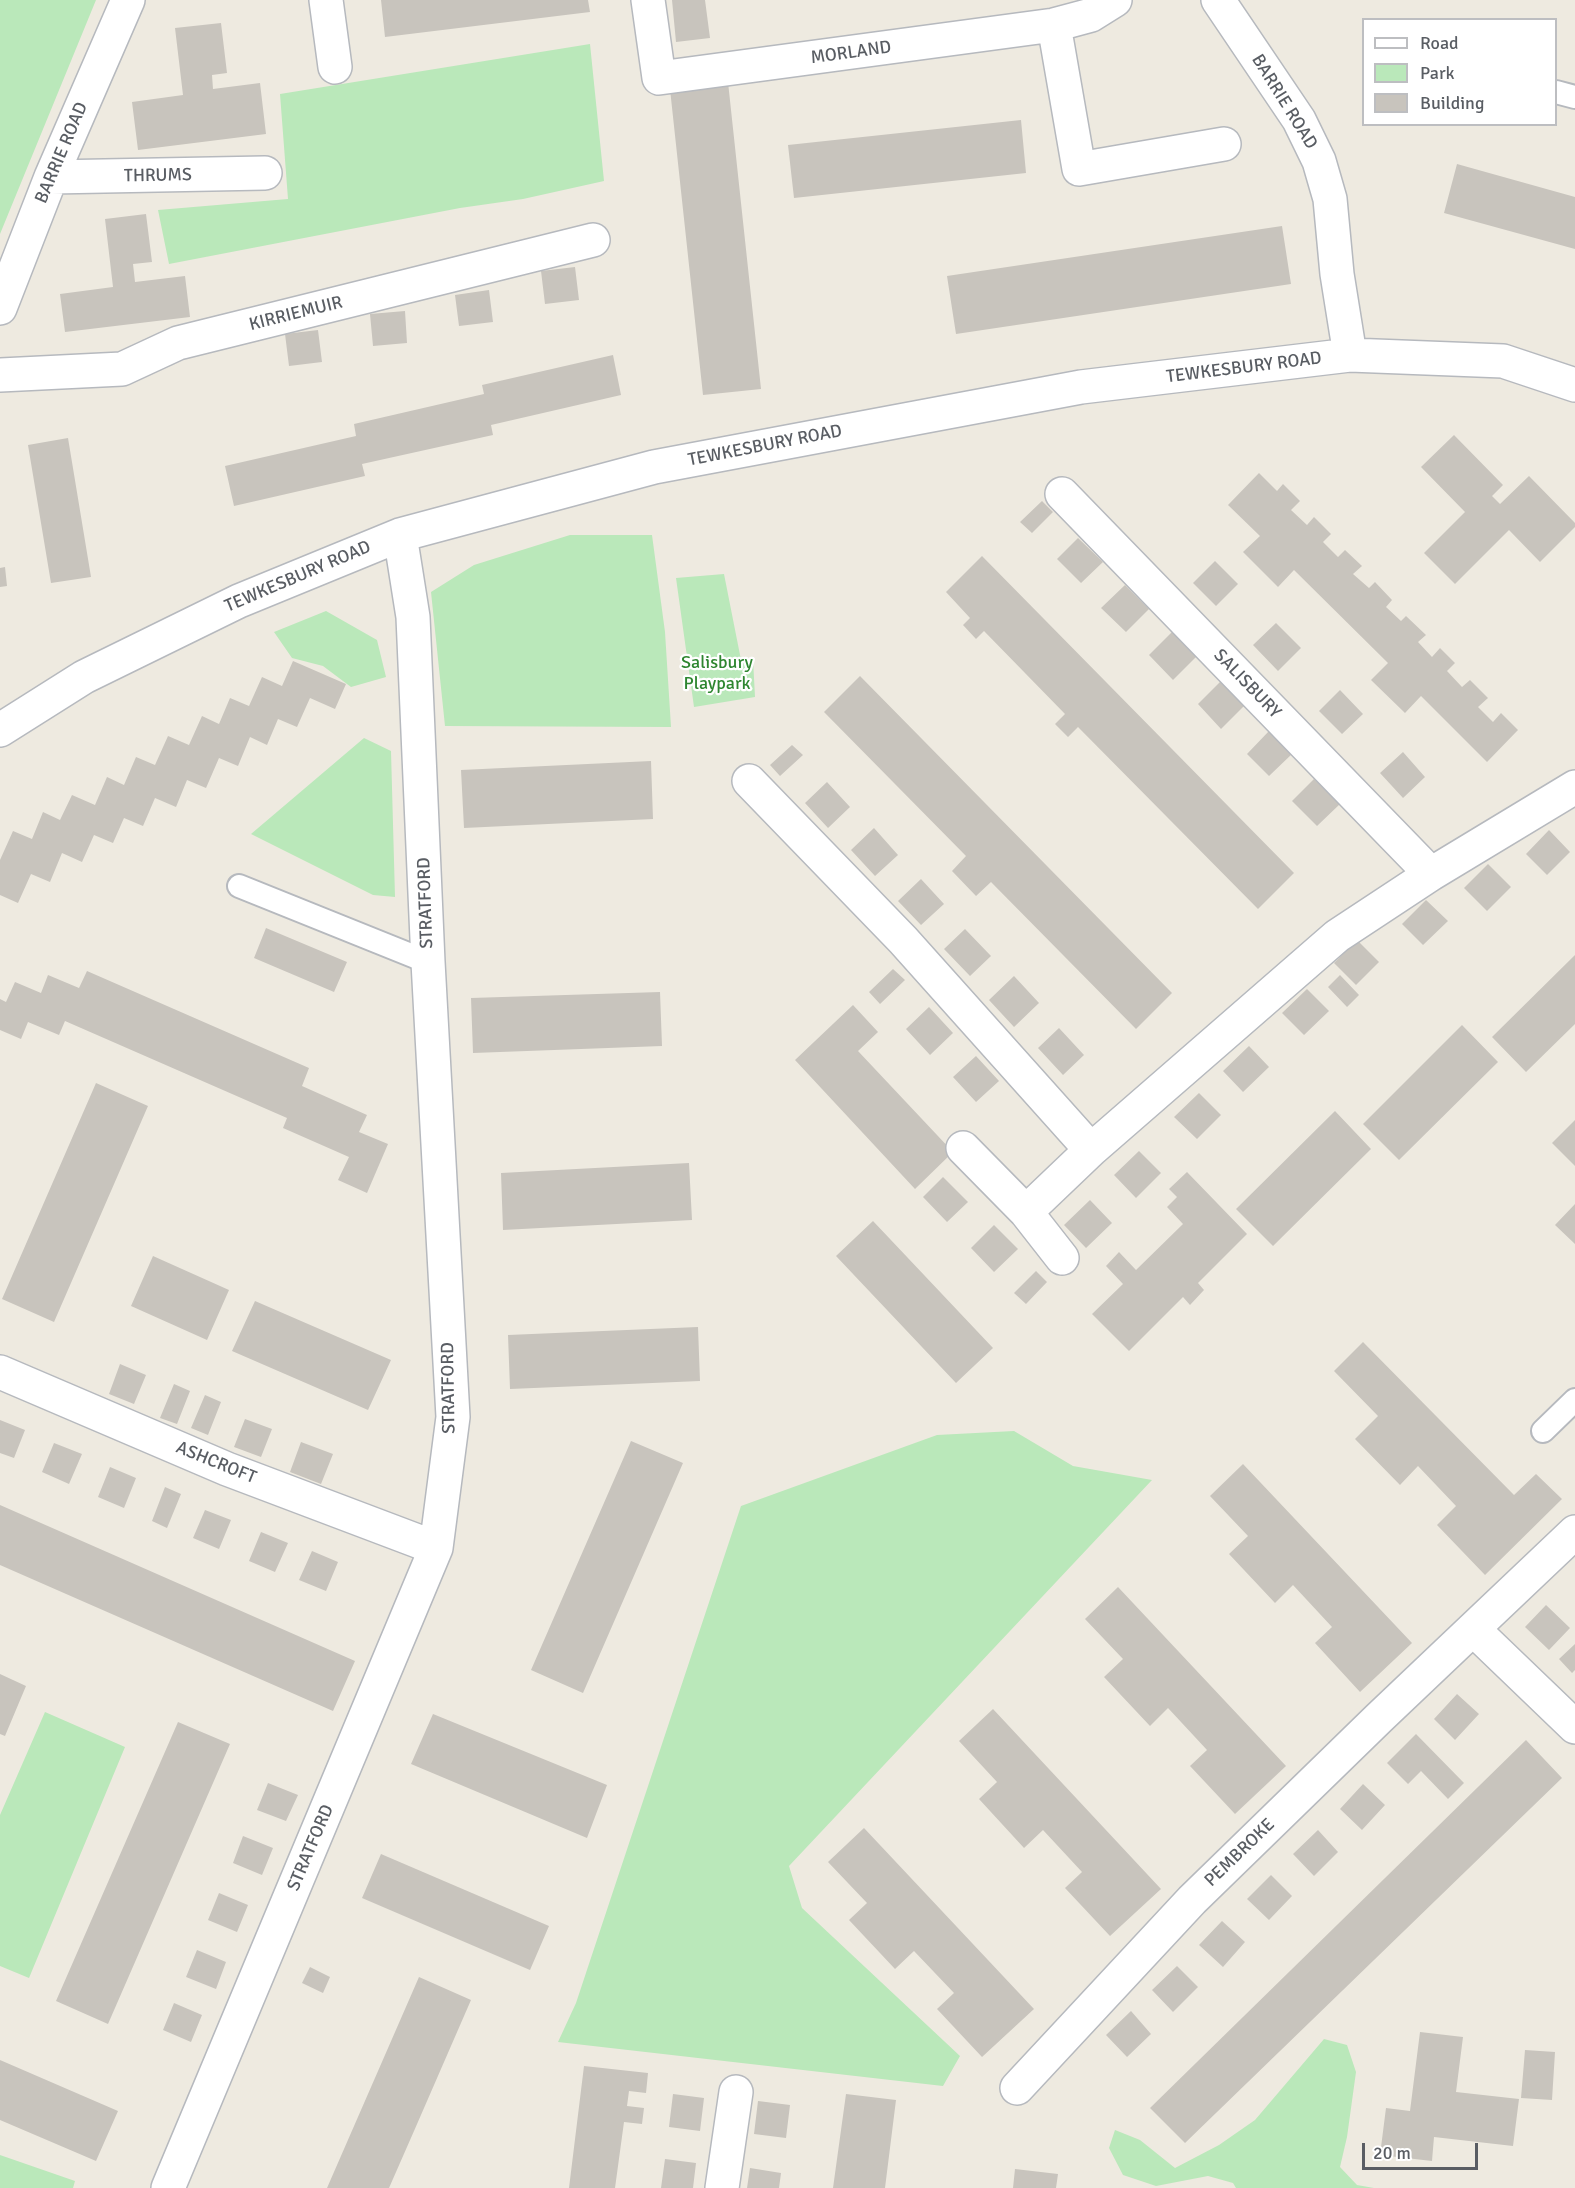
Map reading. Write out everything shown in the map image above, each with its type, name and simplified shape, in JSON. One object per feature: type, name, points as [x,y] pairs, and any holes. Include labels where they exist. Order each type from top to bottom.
[{"type":"street","name":"BARRIE ROAD","points":[[0,308],[51,177],[128,0]]},
{"type":"street","points":[[326,0],[335,67]]},
{"type":"street","name":"MORLAND","points":[[648,0],[659,78],[1054,25],[1090,15],[1115,0]]},
{"type":"street","name":"BARRIE ROAD","points":[[1218,0],[1299,120],[1319,161],[1330,199],[1337,274],[1350,355]]},
{"type":"street","points":[[1054,25],[1079,169],[1224,144]]},
{"type":"street","name":"THRUMS","points":[[51,177],[265,172]]},
{"type":"street","name":"KIRRIEMUIR","points":[[0,375],[123,369],[178,343],[593,240]]},
{"type":"street","name":"TEWKESBURY ROAD","points":[[0,730],[84,677],[239,601],[400,535],[654,466],[1082,387],[1350,355],[1503,361],[1575,384]]},
{"type":"street","name":"SALISBURY","points":[[1062,494],[1431,874]]},
{"type":"street","name":"STRATFORD","points":[[168,2188],[435,1548],[453,1417],[428,962],[413,617],[400,535]]},
{"type":"street","points":[[749,782],[903,940],[1091,1150]]},
{"type":"street","points":[[1026,1212],[1091,1150],[1337,936],[1431,874],[1575,788]]},
{"type":"street","points":[[963,1148],[1026,1212],[1062,1258]]},
{"type":"street","name":"ASHCROFT","points":[[0,1372],[227,1469],[435,1548]]},
{"type":"street","name":"PEMBROKE","points":[[1017,2088],[1192,1900],[1575,1532]]},
{"type":"street","points":[[1473,1629],[1575,1727]]},
{"type":"street","points":[[722,2188],[736,2092]]},
{"type":"lane","points":[[1557,92],[1575,97]]},
{"type":"lane","points":[[239,886],[428,962]]},
{"type":"lane","points":[[1543,1431],[1575,1400]]},
{"type":"green space","points":[[0,0],[96,0],[0,234]]},
{"type":"green space","points":[[590,44],[604,181],[523,199],[460,208],[169,264],[158,210],[288,199],[280,94]]},
{"type":"green space","points":[[570,535],[652,535],[665,632],[671,727],[445,726],[431,592],[474,565]]},
{"type":"green space","name":"Salisbury Playpark","points":[[724,574],[741,660],[753,659],[755,697],[694,707],[676,578]]},
{"type":"green space","points":[[326,611],[377,640],[386,677],[351,687],[323,666],[292,658],[274,632]]},
{"type":"green space","points":[[364,738],[391,751],[395,897],[373,895],[251,834]]},
{"type":"green space","points":[[1014,1431],[1073,1466],[1152,1480],[789,1866],[802,1908],[960,2056],[943,2086],[558,2042],[576,2003],[741,1506],[937,1435]]},
{"type":"green space","points":[[45,1712],[125,1747],[29,1978],[0,1966],[0,1815]]},
{"type":"green space","points":[[1324,2039],[1347,2045],[1356,2072],[1347,2137],[1340,2167],[1357,2185],[1374,2188],[1236,2188],[1233,2183],[1208,2176],[1156,2186],[1123,2175],[1109,2148],[1115,2130],[1140,2140],[1175,2168],[1219,2145],[1255,2120]]},
{"type":"green space","points":[[0,2155],[75,2181],[73,2188],[0,2188]]},
{"type":"building","points":[[381,0],[588,0],[590,12],[385,37]]},
{"type":"building","points":[[672,0],[705,0],[710,38],[676,42]]},
{"type":"building","points":[[221,23],[227,73],[212,75],[213,89],[260,83],[266,134],[138,150],[132,102],[183,95],[175,28]]},
{"type":"building","points":[[728,82],[761,389],[703,395],[670,89]]},
{"type":"building","points":[[1021,120],[1026,173],[794,198],[788,145]]},
{"type":"building","points":[[1457,164],[1575,197],[1575,249],[1444,213]]},
{"type":"building","points":[[146,214],[152,262],[133,264],[135,282],[185,276],[190,317],[65,332],[60,294],[113,287],[105,219]]},
{"type":"building","points":[[1282,226],[1291,284],[956,334],[947,276]]},
{"type":"building","points":[[575,267],[579,300],[545,304],[541,271]]},
{"type":"building","points":[[489,290],[493,322],[459,326],[455,295]]},
{"type":"building","points":[[405,311],[407,343],[373,346],[370,314]]},
{"type":"building","points":[[318,330],[322,362],[289,366],[285,334]]},
{"type":"building","points":[[613,355],[621,395],[491,425],[493,435],[362,464],[365,476],[234,506],[225,466],[356,436],[354,424],[484,394],[482,385]]},
{"type":"building","points":[[1454,435],[1503,485],[1492,496],[1500,504],[1529,476],[1575,523],[1575,527],[1540,562],[1509,530],[1455,584],[1424,553],[1465,512],[1421,467]]},
{"type":"building","points":[[68,438],[91,577],[51,583],[28,445]]},
{"type":"building","points":[[1259,473],[1277,491],[1283,484],[1300,501],[1291,510],[1307,525],[1314,517],[1331,534],[1323,542],[1338,557],[1345,550],[1362,566],[1353,574],[1369,588],[1375,582],[1392,600],[1386,607],[1401,621],[1406,616],[1426,635],[1418,642],[1432,657],[1440,648],[1455,663],[1447,671],[1462,687],[1470,680],[1488,698],[1478,707],[1493,722],[1501,713],[1518,730],[1487,762],[1421,696],[1405,713],[1371,680],[1388,663],[1294,570],[1278,587],[1243,552],[1260,536],[1228,505]]},
{"type":"building","points":[[1042,501],[1053,512],[1032,533],[1020,522]]},
{"type":"building","points":[[1078,538],[1103,562],[1081,583],[1057,559]]},
{"type":"building","points":[[982,556],[1294,873],[1258,909],[1078,727],[1068,737],[1055,724],[1065,714],[984,631],[976,639],[963,625],[970,618],[946,592]]},
{"type":"building","points":[[1215,561],[1238,584],[1216,606],[1193,583]]},
{"type":"building","points":[[5,567],[7,586],[0,587],[0,568]]},
{"type":"building","points":[[1125,585],[1149,609],[1126,632],[1101,608]]},
{"type":"building","points":[[1276,623],[1301,648],[1278,671],[1253,645]]},
{"type":"building","points":[[1172,632],[1196,657],[1173,680],[1149,655]]},
{"type":"building","points":[[293,661],[346,684],[335,709],[310,698],[297,727],[278,719],[267,745],[250,737],[238,766],[219,758],[206,788],[187,780],[176,807],[155,798],[143,826],[124,818],[113,843],[94,835],[82,862],[62,853],[50,882],[31,874],[18,903],[0,895],[0,860],[13,831],[32,839],[43,812],[60,820],[72,795],[95,805],[107,777],[124,785],[136,757],[155,765],[168,736],[189,745],[202,716],[219,724],[230,698],[249,706],[262,677],[282,686]]},
{"type":"building","points":[[860,676],[1172,993],[1136,1029],[991,882],[976,896],[952,871],[966,856],[824,712]]},
{"type":"building","points":[[1221,681],[1245,705],[1221,729],[1198,704]]},
{"type":"building","points":[[1340,690],[1363,714],[1342,734],[1319,711]]},
{"type":"building","points":[[1269,731],[1292,754],[1269,776],[1247,754]]},
{"type":"building","points":[[792,745],[803,755],[780,776],[770,765]]},
{"type":"building","points":[[1403,752],[1425,777],[1403,798],[1380,773]]},
{"type":"building","points":[[651,761],[653,819],[464,828],[461,770]]},
{"type":"building","points":[[1314,779],[1340,804],[1317,826],[1292,801]]},
{"type":"building","points":[[827,782],[850,807],[828,828],[805,803]]},
{"type":"building","points":[[874,828],[898,855],[875,876],[851,850]]},
{"type":"building","points":[[1549,830],[1570,852],[1547,875],[1526,854]]},
{"type":"building","points":[[1488,864],[1511,887],[1487,911],[1464,888]]},
{"type":"building","points":[[921,879],[944,904],[921,925],[898,901]]},
{"type":"building","points":[[1426,900],[1448,921],[1423,945],[1402,924]]},
{"type":"building","points":[[266,928],[347,962],[334,992],[254,958]]},
{"type":"building","points":[[965,929],[991,956],[970,976],[944,949]]},
{"type":"building","points":[[1357,940],[1379,962],[1356,985],[1334,963]]},
{"type":"building","points":[[1575,955],[1575,1024],[1526,1072],[1492,1037]]},
{"type":"building","points":[[893,969],[905,980],[880,1004],[869,992]]},
{"type":"building","points":[[87,971],[309,1068],[302,1086],[367,1115],[359,1132],[388,1144],[367,1193],[338,1180],[349,1157],[283,1128],[287,1118],[65,1021],[59,1035],[28,1022],[21,1039],[0,1030],[0,999],[6,1002],[15,982],[41,993],[48,975],[79,988]]},
{"type":"building","points":[[1340,975],[1359,995],[1347,1007],[1328,987]]},
{"type":"building","points":[[1014,976],[1039,1003],[1014,1027],[989,1000]]},
{"type":"building","points":[[1307,989],[1329,1011],[1304,1035],[1282,1013]]},
{"type":"building","points":[[660,992],[662,1046],[473,1053],[471,998]]},
{"type":"building","points":[[853,1005],[878,1032],[858,1051],[953,1152],[915,1189],[795,1060]]},
{"type":"building","points":[[929,1007],[953,1033],[930,1055],[906,1029]]},
{"type":"building","points":[[1462,1025],[1498,1062],[1399,1160],[1363,1124]]},
{"type":"building","points":[[1059,1028],[1084,1055],[1063,1075],[1038,1048]]},
{"type":"building","points":[[1249,1046],[1269,1067],[1243,1092],[1223,1071]]},
{"type":"building","points":[[976,1056],[999,1081],[976,1102],[953,1077]]},
{"type":"building","points":[[96,1083],[148,1106],[54,1322],[2,1299]]},
{"type":"building","points":[[1199,1093],[1221,1115],[1197,1139],[1174,1117]]},
{"type":"building","points":[[1335,1111],[1371,1149],[1273,1246],[1236,1209]]},
{"type":"building","points":[[1575,1120],[1575,1166],[1552,1143]]},
{"type":"building","points":[[1139,1151],[1161,1173],[1136,1198],[1114,1175]]},
{"type":"building","points":[[689,1163],[692,1220],[503,1230],[501,1173]]},
{"type":"building","points":[[1187,1172],[1247,1234],[1198,1283],[1204,1290],[1190,1305],[1183,1297],[1129,1351],[1092,1314],[1123,1284],[1106,1266],[1119,1252],[1136,1270],[1183,1224],[1167,1207],[1177,1197],[1169,1189]]},
{"type":"building","points":[[943,1177],[968,1202],[947,1222],[923,1197]]},
{"type":"building","points":[[1090,1200],[1112,1223],[1086,1248],[1064,1225]]},
{"type":"building","points":[[1575,1204],[1575,1244],[1555,1225]]},
{"type":"building","points":[[873,1221],[993,1348],[956,1383],[836,1256]]},
{"type":"building","points":[[994,1225],[1018,1249],[994,1272],[971,1248]]},
{"type":"building","points":[[153,1256],[229,1290],[207,1340],[131,1306]]},
{"type":"building","points":[[1036,1271],[1047,1282],[1026,1304],[1014,1293]]},
{"type":"building","points":[[255,1301],[391,1360],[368,1410],[232,1351]]},
{"type":"building","points":[[698,1327],[700,1381],[510,1389],[508,1335]]},
{"type":"building","points":[[1363,1342],[1514,1495],[1536,1474],[1562,1499],[1485,1575],[1437,1525],[1456,1506],[1418,1466],[1400,1485],[1355,1439],[1378,1416],[1334,1371]]},
{"type":"building","points":[[120,1364],[146,1375],[134,1404],[109,1394]]},
{"type":"building","points":[[174,1384],[190,1391],[177,1424],[160,1418]]},
{"type":"building","points":[[205,1395],[221,1402],[208,1435],[191,1428]]},
{"type":"building","points":[[245,1419],[272,1429],[261,1457],[234,1447]]},
{"type":"building","points":[[0,1420],[25,1430],[14,1458],[0,1453]]},
{"type":"building","points":[[631,1441],[683,1463],[583,1693],[531,1670]]},
{"type":"building","points":[[301,1442],[333,1454],[321,1484],[290,1472]]},
{"type":"building","points":[[54,1443],[82,1454],[69,1484],[42,1472]]},
{"type":"building","points":[[1243,1464],[1412,1643],[1360,1692],[1315,1643],[1332,1627],[1293,1585],[1275,1603],[1229,1554],[1248,1536],[1210,1496]]},
{"type":"building","points":[[110,1467],[136,1478],[124,1508],[98,1497]]},
{"type":"building","points":[[165,1487],[181,1494],[167,1528],[152,1521]]},
{"type":"building","points":[[0,1505],[355,1661],[333,1711],[0,1565]]},
{"type":"building","points":[[205,1510],[231,1520],[219,1549],[193,1538]]},
{"type":"building","points":[[261,1532],[288,1543],[275,1572],[249,1561]]},
{"type":"building","points":[[312,1551],[338,1562],[326,1591],[299,1580]]},
{"type":"building","points":[[1118,1587],[1286,1766],[1235,1814],[1190,1766],[1207,1750],[1168,1708],[1150,1726],[1104,1677],[1123,1659],[1085,1619]]},
{"type":"building","points":[[1546,1605],[1570,1628],[1549,1650],[1525,1627]]},
{"type":"building","points":[[1575,1644],[1575,1670],[1572,1673],[1559,1659]]},
{"type":"building","points":[[0,1674],[26,1686],[5,1736],[0,1734]]},
{"type":"building","points":[[1457,1694],[1479,1714],[1455,1740],[1434,1719]]},
{"type":"building","points":[[993,1709],[1161,1889],[1110,1936],[1065,1888],[1082,1872],[1043,1830],[1024,1848],[979,1799],[997,1782],[959,1741]]},
{"type":"building","points":[[433,1714],[607,1785],[587,1838],[411,1764]]},
{"type":"building","points":[[178,1722],[230,1744],[108,2024],[56,2001]]},
{"type":"building","points":[[1416,1734],[1464,1783],[1448,1799],[1421,1771],[1408,1784],[1387,1763]]},
{"type":"building","points":[[1526,1740],[1562,1778],[1185,2143],[1150,2108]]},
{"type":"building","points":[[268,1783],[298,1795],[286,1821],[257,1810]]},
{"type":"building","points":[[1363,1784],[1385,1805],[1362,1830],[1340,1809]]},
{"type":"building","points":[[864,1828],[1034,2009],[982,2057],[937,2009],[954,1993],[914,1951],[895,1969],[849,1920],[867,1903],[828,1862]]},
{"type":"building","points":[[1318,1830],[1338,1852],[1314,1876],[1293,1854]]},
{"type":"building","points":[[243,1836],[273,1848],[262,1875],[233,1863]]},
{"type":"building","points":[[381,1854],[549,1926],[530,1970],[362,1898]]},
{"type":"building","points":[[1271,1875],[1292,1896],[1269,1920],[1247,1899]]},
{"type":"building","points":[[219,1893],[248,1905],[237,1932],[208,1920]]},
{"type":"building","points":[[1222,1921],[1245,1942],[1223,1967],[1199,1945]]},
{"type":"building","points":[[197,1950],[226,1962],[216,1989],[186,1977]]},
{"type":"building","points":[[1177,1966],[1198,1987],[1173,2012],[1152,1990]]},
{"type":"building","points":[[310,1967],[330,1977],[323,1993],[302,1983]]},
{"type":"building","points":[[419,1977],[471,2000],[414,2131],[389,2188],[327,2188]]},
{"type":"building","points":[[174,2003],[202,2015],[191,2042],[163,2030]]},
{"type":"building","points":[[1131,2011],[1151,2034],[1127,2057],[1106,2035]]},
{"type":"building","points":[[1420,2032],[1463,2037],[1456,2092],[1519,2099],[1513,2146],[1434,2137],[1432,2161],[1380,2155],[1386,2108],[1410,2111]]},
{"type":"building","points":[[1525,2050],[1555,2052],[1552,2100],[1521,2098]]},
{"type":"building","points":[[0,2060],[118,2111],[96,2161],[0,2120]]},
{"type":"building","points":[[584,2066],[648,2073],[646,2093],[629,2091],[627,2106],[644,2108],[642,2124],[624,2122],[615,2188],[569,2188]]},
{"type":"building","points":[[673,2094],[704,2098],[700,2131],[669,2127]]},
{"type":"building","points":[[846,2094],[896,2100],[885,2188],[833,2188]]},
{"type":"building","points":[[758,2101],[790,2105],[786,2138],[754,2134]]},
{"type":"building","points":[[665,2159],[696,2163],[693,2188],[661,2188]]},
{"type":"building","points":[[750,2168],[781,2173],[779,2188],[747,2188]]},
{"type":"building","points":[[1015,2169],[1058,2174],[1056,2188],[1013,2188]]}]
